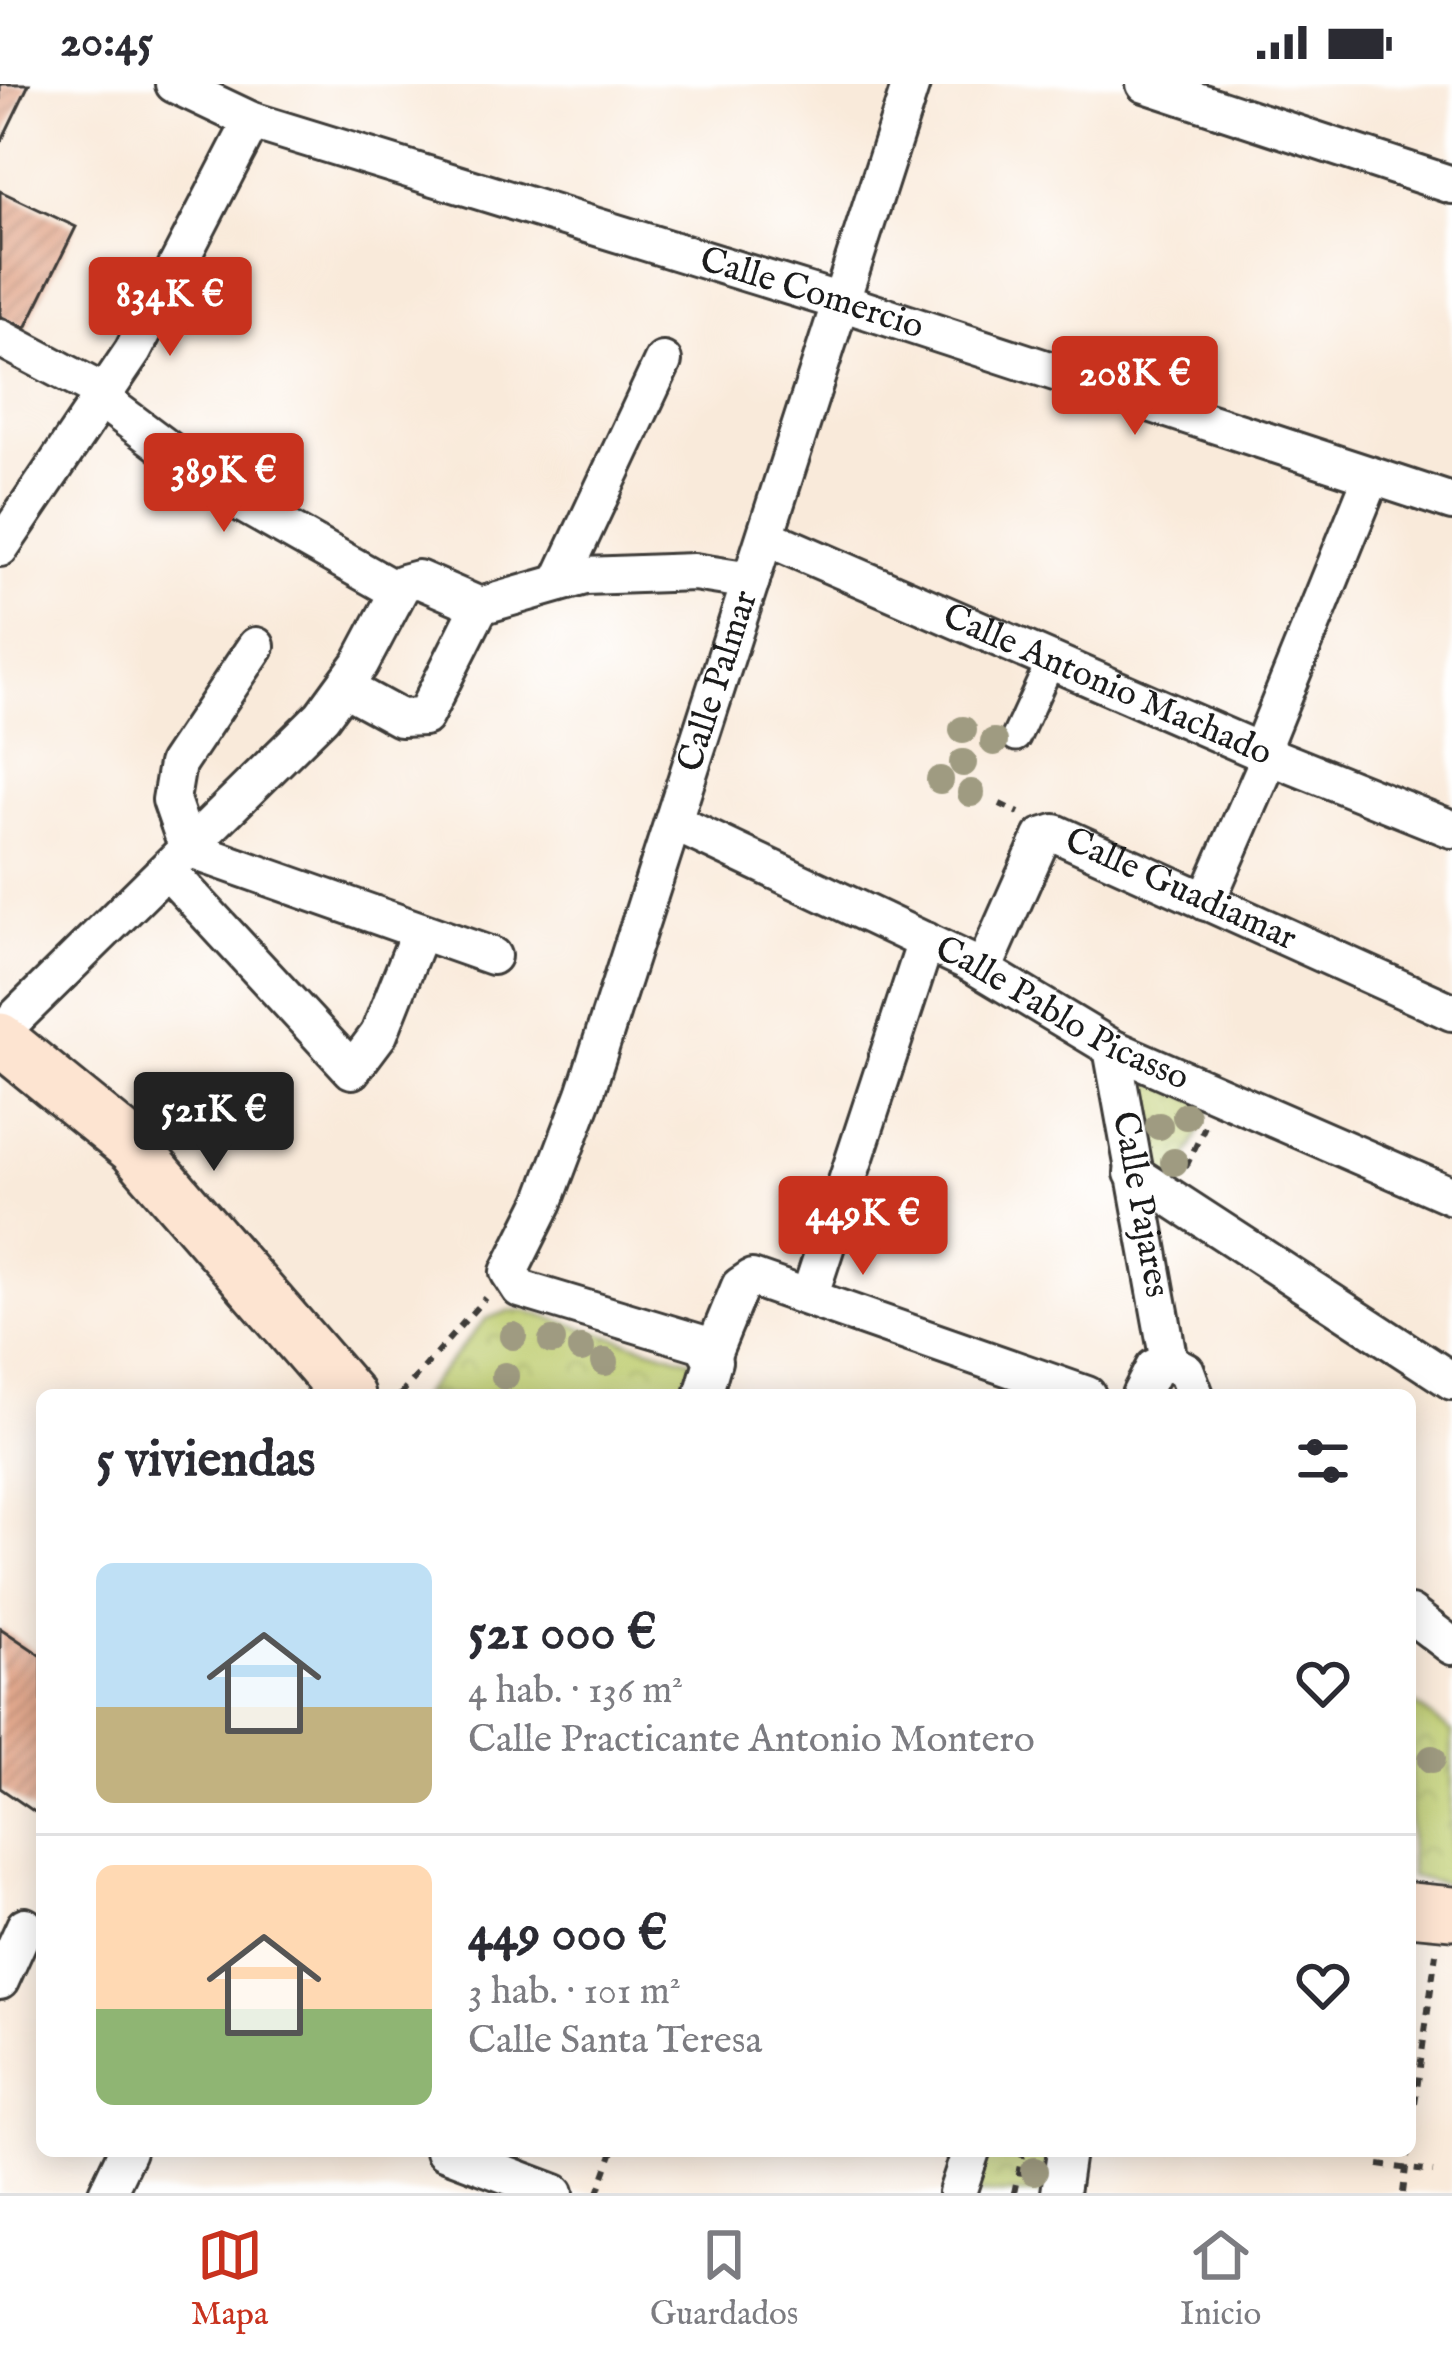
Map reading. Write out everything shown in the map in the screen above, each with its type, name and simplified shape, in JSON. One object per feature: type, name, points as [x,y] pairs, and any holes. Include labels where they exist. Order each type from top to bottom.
[{"type":"main road","points":[[0,1036],[134,1148],[343,1389]]},
{"type":"street","name":"Calle Comercio","points":[[174,84],[1452,502]]},
{"type":"street","name":"Calle Palmar","points":[[510,1277],[565,1151],[675,824],[911,84]]},
{"type":"street","points":[[1144,84],[1452,185]]},
{"type":"street","points":[[0,548],[166,293],[247,107]]},
{"type":"street","points":[[0,338],[103,396],[234,499],[397,591]]},
{"type":"street","points":[[559,583],[663,362]]},
{"type":"street","points":[[1206,902],[1372,476]]},
{"type":"street","name":"Calle Antonio Machado","points":[[766,537],[1265,754],[1452,829]]},
{"type":"street","points":[[0,1036],[345,688],[397,591],[411,578],[480,606],[559,583],[679,572],[751,580]]},
{"type":"street","points":[[345,688],[400,718],[424,717],[480,606]]},
{"type":"street","points":[[256,646],[177,764],[172,800],[178,860],[352,1070],[379,1034],[420,931]]},
{"type":"street","points":[[1016,737],[1051,661]]},
{"type":"street","name":"Calle Pablo Picasso","points":[[675,824],[983,970],[1112,1048],[1452,1196]]},
{"type":"street","name":"Calle Guadiamar","points":[[983,970],[1048,832],[1452,1012]]},
{"type":"street","points":[[178,860],[492,956]]},
{"type":"street","points":[[809,1297],[926,941]]},
{"type":"street","name":"Calle Pajares","points":[[1112,1048],[1169,1362],[1186,1371],[1193,1389]]},
{"type":"street","points":[[1133,1173],[1452,1382]]},
{"type":"street","points":[[510,1277],[526,1292],[696,1341],[712,1354]]},
{"type":"street","points":[[704,1389],[712,1354],[742,1281],[760,1279],[1070,1389]]},
{"type":"street","points":[[1144,1389],[1154,1368],[1169,1362]]},
{"type":"street","points":[[1416,1619],[1452,1646]]},
{"type":"street","points":[[0,1981],[22,1925]]},
{"type":"street","points":[[107,2193],[124,2157]]},
{"type":"street","points":[[460,2157],[555,2193]]},
{"type":"street","points":[[957,2193],[969,2157]]},
{"type":"street","points":[[1060,2193],[1065,2157]]},
{"type":"path","points":[[1172,1198],[1220,1095]]},
{"type":"path","points":[[406,1389],[510,1277]]},
{"type":"path","points":[[1416,2082],[1434,1911]]},
{"type":"path","points":[[598,2193],[611,2157]]},
{"type":"path","points":[[1014,2193],[1022,2157]]},
{"type":"path","points":[[1403,2193],[1407,2157]]},
{"type":"path","points":[[1379,2165],[1433,2172]]},
{"type":"green space","points":[[1141,1077],[1211,1106],[1174,1187],[1152,1170],[1136,1081]]},
{"type":"green space","points":[[527,1311],[693,1361],[682,1389],[426,1389],[486,1319]]},
{"type":"green space","points":[[1416,1705],[1452,1732],[1452,1886],[1416,1877]]},
{"type":"green space","points":[[985,2157],[1047,2157],[1042,2193],[971,2193]]},
{"type":"building","points":[[0,84],[29,84],[0,144]]},
{"type":"building","points":[[0,191],[76,227],[26,328],[0,316]]},
{"type":"building","points":[[0,1628],[36,1652],[36,1813],[0,1788]]}]
